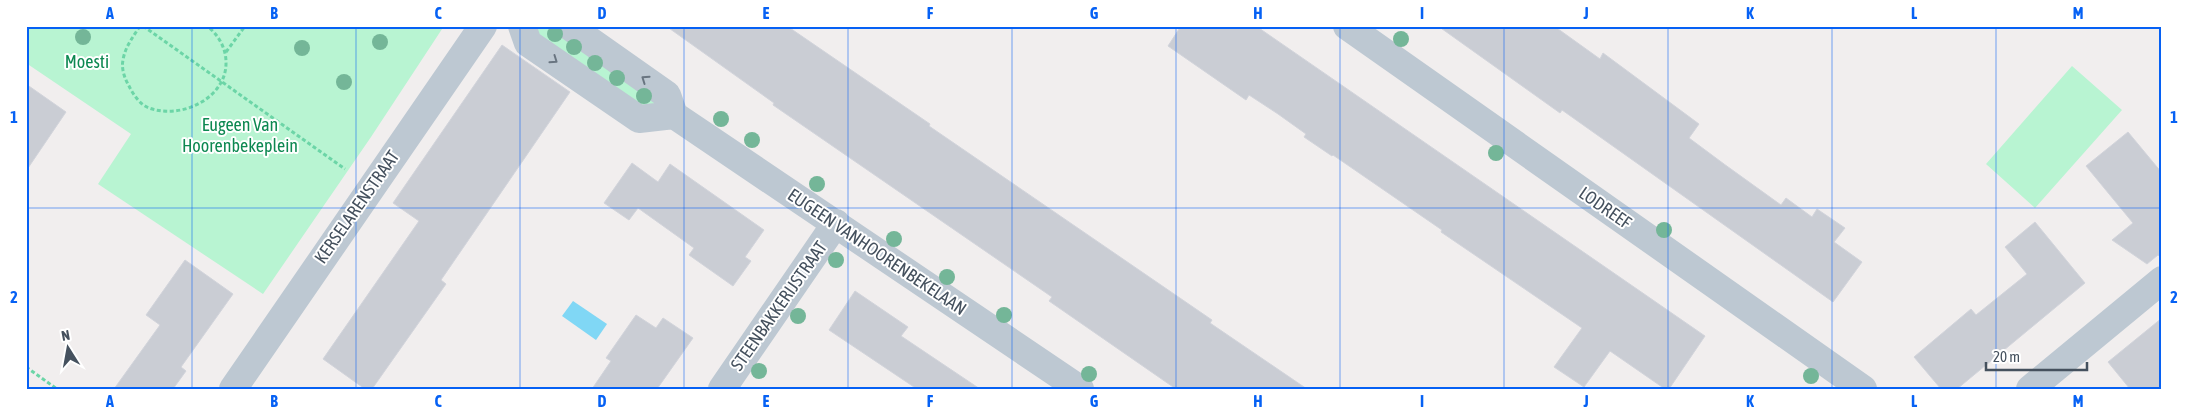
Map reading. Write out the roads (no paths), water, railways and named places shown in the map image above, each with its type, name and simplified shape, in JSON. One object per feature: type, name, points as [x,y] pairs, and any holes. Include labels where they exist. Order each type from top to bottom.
[{"type":"street","name":"KERSELARENSTRAAT","points":[[233,389],[483,26]]},
{"type":"street","points":[[522,26],[528,43],[639,119],[674,115],[667,95],[569,26]]},
{"type":"street","name":"LODREEF","points":[[1346,26],[1863,389]]},
{"type":"street","name":"EUGEEN VANHOORENBEKELAAN","points":[[674,115],[1080,389]]},
{"type":"street","name":"STEENBAKKERIJSTRAAT","points":[[722,389],[836,223]]},
{"type":"street","points":[[2030,389],[2162,280]]},
{"type":"water","points":[[573,301],[607,324],[596,340],[562,316]]},
{"type":"park label","name":"Moesti","points":[[87,62]]},
{"type":"park label","name":"Eugeen Van Hoorenbekeplein","points":[[240,135]]}]
